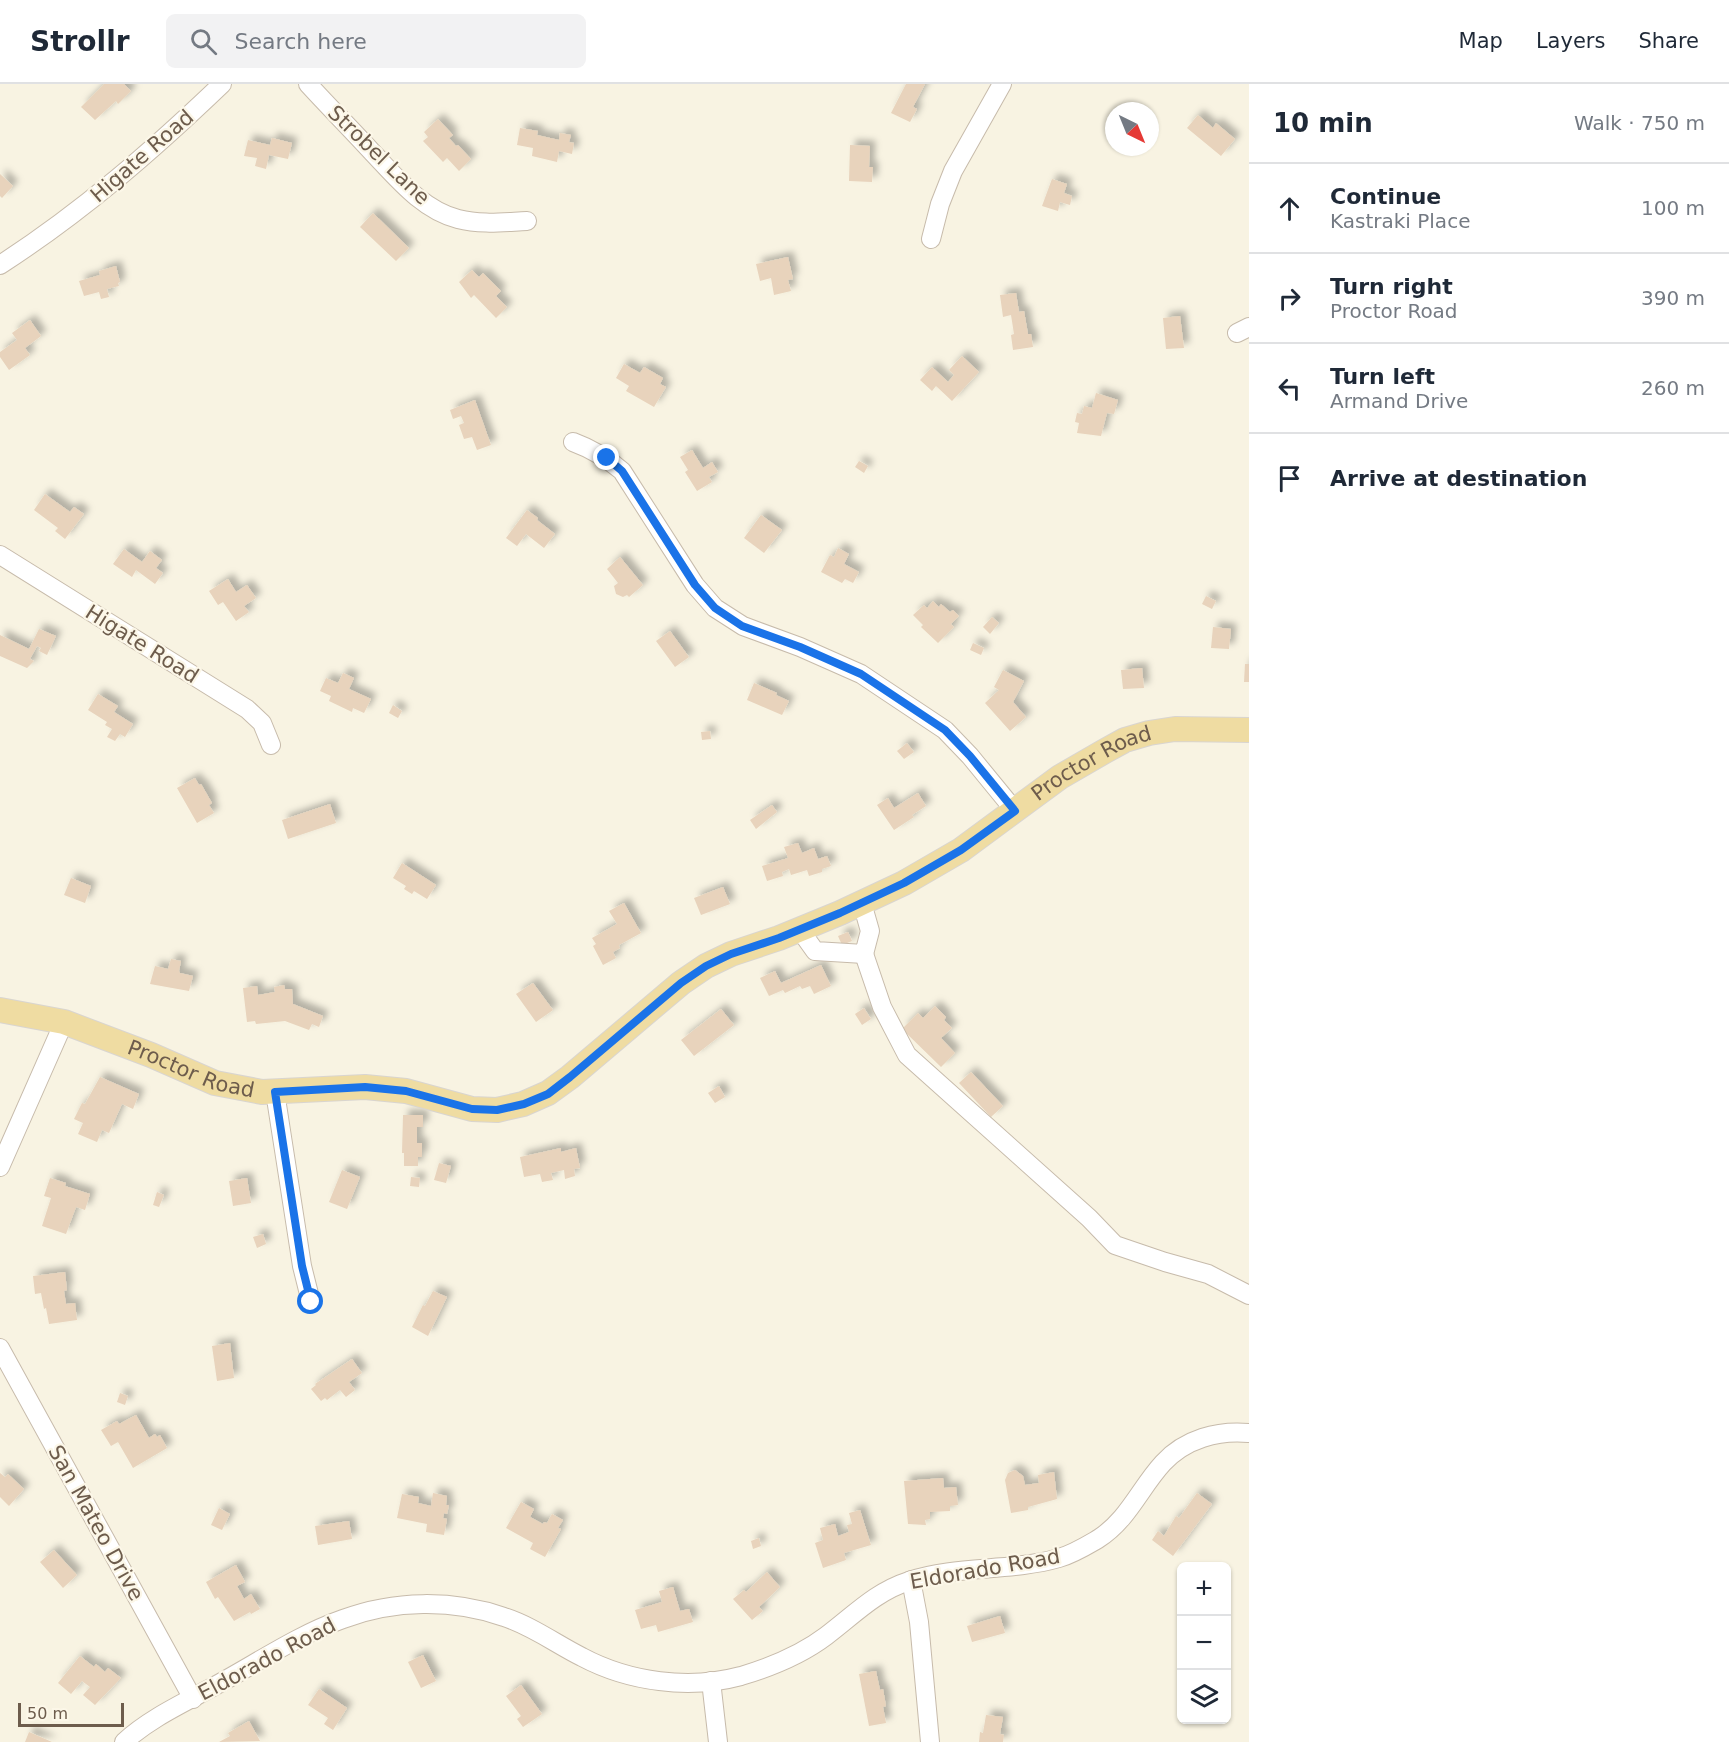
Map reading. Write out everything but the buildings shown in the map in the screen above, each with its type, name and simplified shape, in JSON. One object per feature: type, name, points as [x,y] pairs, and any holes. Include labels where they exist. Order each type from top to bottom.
[{"type":"main road","name":"Proctor Road","points":[[0,1010],[64,1022],[151,1055],[215,1083],[262,1092],[365,1087],[406,1091],[479,1110],[497,1110],[524,1104],[548,1094],[681,983],[706,966],[731,954],[800,930],[904,883],[961,850],[1086,760],[1125,740],[1149,733],[1175,729],[1249,730]]},
{"type":"street","name":"Higate Road","points":[[0,265],[29,247],[125,174],[222,84]]},
{"type":"street","name":"Strobel Lane","points":[[308,84],[408,190],[434,209],[456,219],[470,222],[488,224],[527,220]]},
{"type":"street","points":[[931,239],[952,171],[1002,84]]},
{"type":"street","points":[[573,442],[607,458],[622,471],[695,585],[715,608],[742,626],[800,647],[861,674],[945,730],[970,756],[1015,811]]},
{"type":"street","name":"Higate Road","points":[[0,555],[247,709],[262,723],[272,746]]},
{"type":"street","points":[[862,903],[870,931],[864,954],[882,1007],[907,1055],[1081,1211],[1114,1245],[1208,1274],[1249,1295]]},
{"type":"street","points":[[800,930],[815,951],[864,954]]},
{"type":"street","points":[[0,1167],[64,1022]]},
{"type":"street","points":[[275,1092],[302,1266],[311,1302]]},
{"type":"street","name":"San Mateo Drive","points":[[0,1348],[193,1698]]},
{"type":"street","name":"Eldorado Road","points":[[124,1742],[140,1728],[305,1636],[341,1619],[377,1609],[414,1605],[464,1607],[506,1617],[531,1628],[583,1658],[631,1676],[669,1682],[711,1681],[747,1674],[798,1654],[830,1633],[868,1601],[911,1580],[1047,1561],[1080,1550],[1114,1527],[1164,1462],[1192,1440],[1229,1431],[1249,1432]]},
{"type":"street","points":[[911,1580],[919,1622],[930,1742]]},
{"type":"street","points":[[711,1681],[718,1742]]},
{"type":"route","points":[[311,1302],[302,1266],[275,1092],[365,1087],[406,1091],[472,1109],[497,1110],[524,1104],[548,1094],[681,983],[706,966],[731,954],[779,938],[840,913],[904,883],[961,850],[1015,811],[970,756],[945,730],[861,674],[800,647],[742,626],[715,608],[695,585],[622,471],[607,458]]}]
